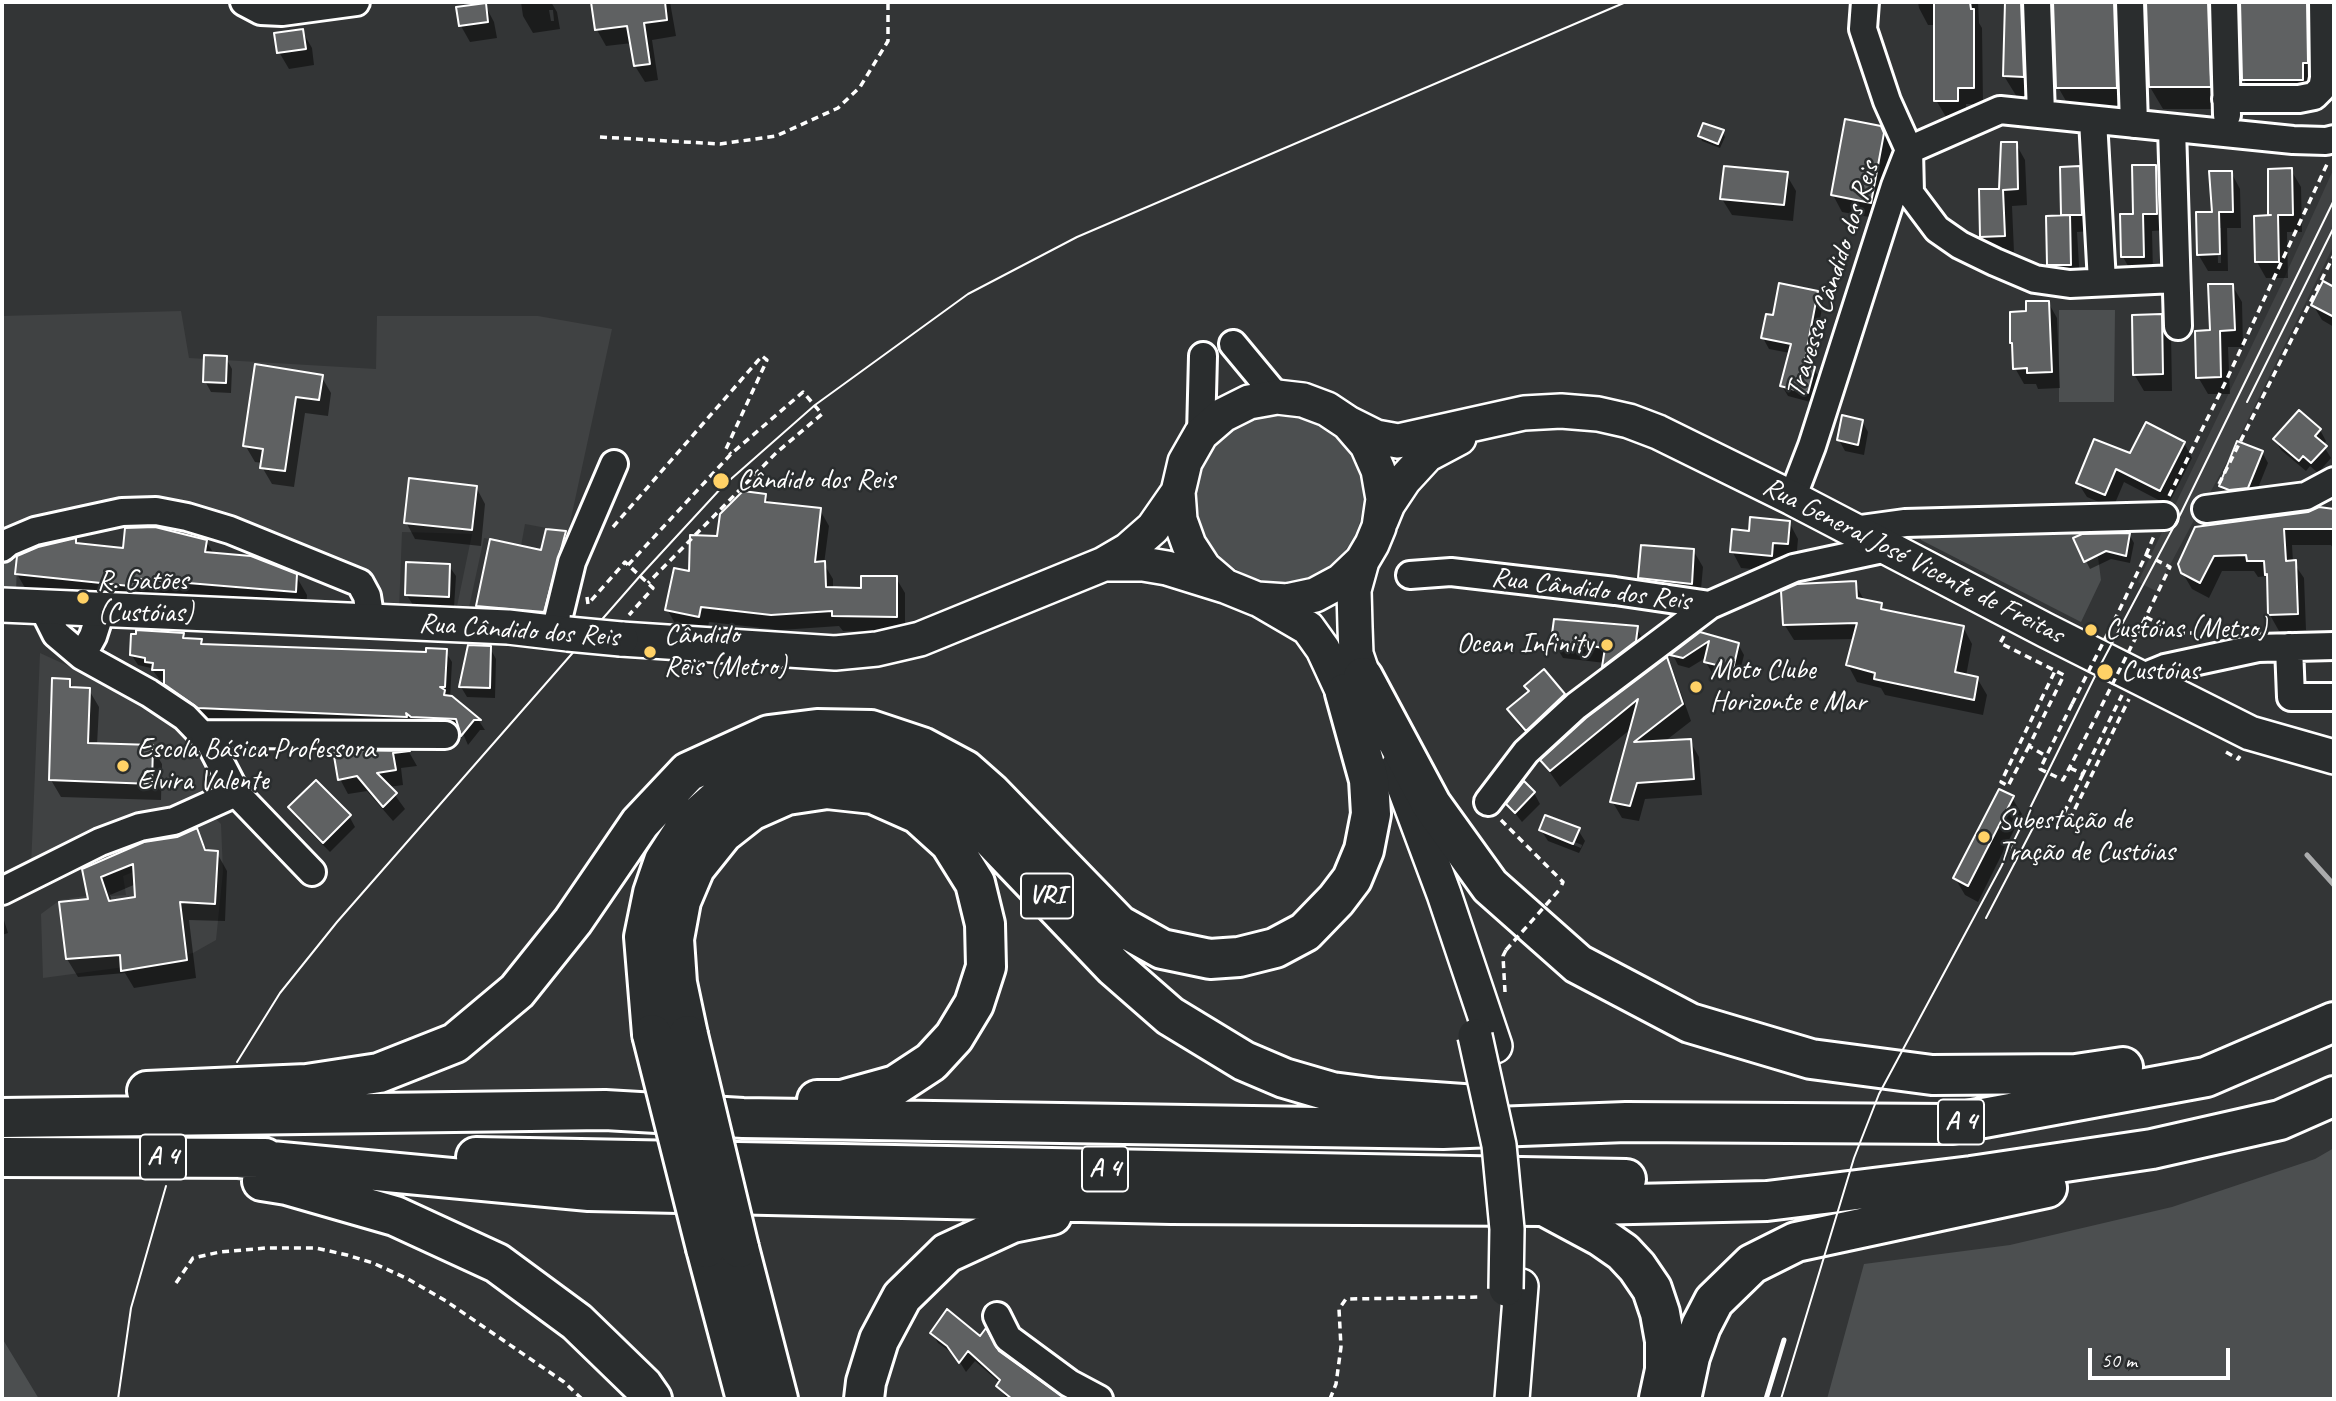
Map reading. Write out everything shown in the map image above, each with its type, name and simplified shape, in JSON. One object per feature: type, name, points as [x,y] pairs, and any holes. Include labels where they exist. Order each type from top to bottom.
[{"type":"highway","points":[[2,1096],[307,1084],[379,1073],[455,1043],[517,991],[573,921],[640,823],[688,772],[769,735],[817,729],[871,730],[922,747],[965,771],[991,793],[1119,925],[1162,949],[1210,959],[1239,957],[1275,948],[1305,932],[1344,890],[1352,879],[1364,850],[1371,814],[1354,685]]},
{"type":"highway","points":[[1354,685],[1431,804],[1490,886],[1578,964],[1690,1023],[1811,1059],[1932,1075],[2076,1074],[2284,1042]]},
{"type":"highway","name":"VRI","points":[[670,1035],[631,989],[627,937],[632,885],[643,854],[666,814],[723,757]]},
{"type":"highway","name":"VRI","points":[[746,1399],[722,1248],[644,937],[653,893],[664,861],[686,827],[730,788],[779,767],[820,759],[869,762],[917,779],[965,811],[1114,967],[1170,1016],[1244,1061],[1284,1078],[1332,1092],[1378,1098],[1525,1108],[1626,1122]]},
{"type":"highway","name":"VRI","points":[[605,1110],[733,1100],[842,1100],[896,1085],[931,1062],[954,1037],[974,1004],[986,967],[985,924],[975,883],[950,844],[918,814],[873,794],[827,789],[787,795],[751,811],[723,834],[695,868],[681,901],[674,939],[677,983],[670,1035]]},
{"type":"highway","name":"A 4","points":[[2,1118],[605,1110],[757,1119],[1443,1129],[1626,1122],[1951,1124],[2206,1077],[2334,1022]]},
{"type":"highway","name":"A 4","points":[[2,1157],[401,1156],[1764,1182],[1971,1176],[2152,1149],[2280,1119],[2334,1096]]},
{"type":"highway","points":[[1681,1399],[1690,1357],[1701,1326],[1714,1301],[1752,1264],[1772,1253],[1796,1242],[2160,1164],[2280,1119]]},
{"type":"highway","points":[[87,1157],[287,1185],[395,1216],[497,1264],[577,1322],[653,1399]]},
{"type":"highway","points":[[239,1158],[589,1191],[1171,1204],[1544,1206],[1767,1201],[1971,1176]]},
{"type":"highway","points":[[864,1399],[866,1382],[879,1340],[902,1297],[947,1253],[1012,1223],[1061,1213],[1171,1204]]},
{"type":"highway","points":[[1544,1206],[1600,1236],[1623,1252],[1652,1289],[1665,1341],[1665,1370],[1659,1399]]},
{"type":"highway","name":"VRI","points":[[722,1248],[778,1399]]},
{"type":"main road","name":"Rua Cândido dos Reis","points":[[1104,564],[1155,566],[1226,586],[1257,599],[1287,601],[1315,595],[1341,581],[1362,561],[1379,527],[1383,499],[1378,470],[1367,445],[1348,423],[1327,409],[1303,400],[1277,397],[1249,402],[1223,415],[1201,434],[1185,462],[1178,492],[1180,520],[1189,545],[1204,568],[1226,586]]},
{"type":"main road","name":"Rua General José Vicente de Freitas","points":[[1524,414],[1561,411],[1598,414],[1629,421],[1658,432],[1792,498],[2047,631],[2136,688],[2250,733],[2334,757]]},
{"type":"main road","points":[[1348,423],[1376,437],[1398,441],[1524,414]]},
{"type":"main road","points":[[1379,527],[1388,504],[1404,480],[1427,455],[1455,440],[1524,414]]},
{"type":"main road","name":"Rua Cândido dos Reis","points":[[2,606],[508,627],[561,633],[625,628],[835,653],[877,649],[920,639],[1104,564],[1128,551],[1153,528],[1178,492]]},
{"type":"main road","points":[[1354,685],[1354,590],[1362,561]]},
{"type":"main road","points":[[1257,599],[1308,628],[1322,649],[1354,685],[1444,894],[1514,1143],[1522,1228],[1495,1399]]},
{"type":"main road","points":[[1510,1291],[1511,1399]]},
{"type":"street","points":[[244,2],[261,11],[282,12],[356,2]]},
{"type":"street","name":"Travessa Cândido dos Reis","points":[[1792,498],[1812,446],[1909,150],[1886,101],[1863,29],[1865,2]]},
{"type":"street","points":[[2037,2],[2041,114]]},
{"type":"street","points":[[2130,2],[2134,124]]},
{"type":"street","points":[[2224,2],[2227,133]]},
{"type":"street","points":[[2226,99],[2299,99],[2314,96],[2322,88],[2324,78],[2323,2]]},
{"type":"street","points":[[2175,279],[2070,284],[2035,279],[1960,245],[1937,229],[1910,193],[1909,150],[2000,110],[2293,140],[2326,141],[2331,150]]},
{"type":"street","points":[[2093,120],[2102,282]]},
{"type":"street","points":[[2172,128],[2178,326]]},
{"type":"street","points":[[1233,344],[1277,397]]},
{"type":"street","points":[[1201,434],[1203,356]]},
{"type":"street","points":[[561,633],[572,562],[614,464]]},
{"type":"street","points":[[2206,509],[2306,496],[2334,481]]},
{"type":"street","points":[[2,548],[9,542],[35,531],[122,512],[156,511],[187,517],[230,530],[360,583],[367,596],[371,622]]},
{"type":"street","points":[[1854,530],[1905,523],[2161,516]]},
{"type":"street","name":"Rua Cândido dos Reis","points":[[1410,575],[1451,572],[1710,605],[1794,568],[1887,548]]},
{"type":"street","points":[[1488,802],[1526,752],[1576,706],[1710,605]]},
{"type":"street","points":[[43,608],[56,634],[82,656],[149,693],[185,717],[209,743],[236,793],[312,872]]},
{"type":"street","points":[[82,656],[93,636],[101,611]]},
{"type":"street","points":[[2136,688],[2165,668],[2258,648],[2334,646]]},
{"type":"street","points":[[2289,647],[2291,697],[2334,697]]},
{"type":"street","points":[[201,734],[445,735]]},
{"type":"street","points":[[2,891],[100,842],[141,827],[174,821],[236,793]]},
{"type":"street","points":[[998,1316],[1008,1338],[1069,1383],[1099,1399]]},
{"type":"path","points":[[600,137],[720,144],[776,136],[838,108],[860,87],[888,41],[888,2]]},
{"type":"path","points":[[2161,516],[2227,381],[2331,150]]},
{"type":"path","points":[[2206,509],[2334,254]]},
{"type":"path","points":[[610,533],[762,356],[767,360],[726,449],[731,454]]},
{"type":"path","points":[[628,565],[731,454],[803,392],[822,414],[776,453],[648,583]]},
{"type":"path","points":[[2146,555],[2170,567],[2146,617],[2063,780],[2040,769],[2146,555]]},
{"type":"path","points":[[586,590],[589,604],[625,562],[648,583],[653,588],[625,628]]},
{"type":"path","points":[[2146,617],[2171,630]]},
{"type":"path","points":[[2007,628],[2000,643],[2056,670],[2064,675],[2008,786],[2001,782],[2056,670]]},
{"type":"path","points":[[2115,708],[2064,813],[2071,817],[2136,688]]},
{"type":"path","points":[[2029,746],[2046,756]]},
{"type":"path","points":[[2070,768],[2083,774]]},
{"type":"path","points":[[1488,802],[1489,808],[1563,882],[1560,889],[1506,950]]},
{"type":"path","points":[[176,1283],[193,1258],[220,1252],[316,1248],[347,1255],[397,1274],[446,1301],[564,1382],[582,1399]]},
{"type":"path","points":[[1330,1399],[1336,1384],[1341,1347],[1339,1309],[1346,1299],[1489,1297],[1510,1291]]},
{"type":"shaded area","points":[[2334,168],[2334,245],[2229,458],[2206,500],[2203,499],[2156,591],[2138,582],[2281,285]]},
{"type":"shaded area","points":[[2059,310],[2115,310],[2114,402],[2059,402]]},
{"type":"shaded area","points":[[181,311],[189,358],[376,369],[377,316],[538,316],[612,329],[568,532],[525,524],[521,546],[484,538],[468,612],[456,611],[472,534],[402,532],[399,610],[392,610],[196,510],[13,534],[2,529],[2,316]]},
{"type":"shaded area","points":[[1280,416],[1312,422],[1339,440],[1357,467],[1363,499],[1357,531],[1339,558],[1312,576],[1280,582],[1248,576],[1221,558],[1203,531],[1197,499],[1203,467],[1221,440],[1248,422]]},
{"type":"shaded area","points":[[2094,526],[2101,580],[2081,622],[1921,540],[1921,532]]},
{"type":"shaded area","points":[[2,559],[17,560],[16,594],[2,591]]},
{"type":"shaded area","name":"Escola Básica Professora Elvira Valente","points":[[40,653],[138,698],[180,728],[207,756],[215,776],[214,787],[207,798],[31,867]]},
{"type":"shaded area","points":[[212,815],[221,824],[223,872],[216,940],[193,953],[147,964],[43,978],[41,914],[60,900],[110,892],[111,896],[126,895],[123,876],[133,872],[131,857],[87,881],[77,857],[141,826],[150,847]]},
{"type":"shaded area","points":[[2334,1148],[2334,1399],[1827,1399],[1864,1264],[2010,1245],[2172,1207],[2315,1159]]},
{"type":"shaded area","points":[[2,1338],[39,1399],[2,1399]]},
{"type":"building","points":[[591,2],[665,2],[667,20],[644,23],[650,64],[634,66],[627,26],[595,30]]},
{"type":"building","points":[[1934,2],[1970,2],[1971,9],[1974,9],[1974,88],[1958,88],[1958,101],[1934,101]]},
{"type":"building","points":[[2005,2],[2021,2],[2024,77],[2003,76]]},
{"type":"building","points":[[2053,2],[2114,2],[2117,88],[2056,88]]},
{"type":"building","points":[[2146,2],[2208,2],[2211,87],[2149,87]]},
{"type":"building","points":[[2240,2],[2307,2],[2308,63],[2303,63],[2303,80],[2242,80]]},
{"type":"building","points":[[486,3],[488,22],[459,26],[456,7]]},
{"type":"building","points":[[303,29],[306,49],[277,53],[274,33]]},
{"type":"building","points":[[1845,119],[1881,126],[1884,133],[1871,203],[1831,195]]},
{"type":"building","points":[[1703,123],[1724,130],[1718,144],[1698,136]]},
{"type":"building","points":[[2001,142],[2017,142],[2018,189],[2003,190],[2005,236],[1980,237],[1979,189],[1999,189]]},
{"type":"building","points":[[2132,165],[2156,165],[2157,214],[2143,214],[2144,257],[2121,257],[2120,214],[2133,214]]},
{"type":"building","points":[[1724,166],[1788,172],[1784,205],[1720,199]]},
{"type":"building","points":[[2080,166],[2082,215],[2061,215],[2060,167]]},
{"type":"building","points":[[2292,168],[2293,215],[2278,215],[2279,262],[2255,262],[2254,216],[2271,215],[2268,215],[2268,169]]},
{"type":"building","points":[[2209,171],[2232,171],[2233,212],[2219,212],[2220,254],[2197,255],[2196,212],[2212,212]]},
{"type":"building","points":[[2070,215],[2071,265],[2047,265],[2046,216]]},
{"type":"building","points":[[2323,281],[2334,287],[2334,317],[2311,305]]},
{"type":"building","points":[[1779,283],[1818,291],[1804,364],[1815,367],[1808,393],[1780,386],[1791,344],[1761,338],[1766,314],[1773,315]]},
{"type":"building","points":[[2208,284],[2233,284],[2235,330],[2220,331],[2221,377],[2196,378],[2195,331],[2210,330]]},
{"type":"building","points":[[2026,301],[2049,301],[2052,372],[2027,373],[2027,368],[2013,369],[2010,312],[2026,311]]},
{"type":"building","points":[[2162,314],[2163,374],[2133,375],[2132,315]]},
{"type":"building","points":[[204,355],[227,356],[226,383],[203,382]]},
{"type":"building","points":[[255,364],[323,375],[319,400],[296,397],[285,471],[260,468],[263,449],[243,446]]},
{"type":"building","points":[[2299,410],[2321,429],[2315,436],[2327,446],[2311,463],[2303,456],[2299,461],[2273,439]]},
{"type":"building","points":[[1842,415],[1863,420],[1858,445],[1837,440]]},
{"type":"building","points":[[2146,422],[2185,442],[2160,491],[2116,469],[2105,495],[2076,483],[2094,439],[2130,453]]},
{"type":"building","points":[[2237,441],[2263,451],[2248,488],[2229,490],[2219,486]]},
{"type":"building","points":[[409,478],[477,486],[472,530],[404,523]]},
{"type":"building","points":[[743,491],[766,494],[765,502],[821,508],[815,562],[825,561],[826,587],[861,588],[861,576],[897,576],[897,617],[832,616],[832,611],[771,615],[701,607],[699,617],[665,610],[674,568],[689,571],[690,535],[717,536],[720,514]]},
{"type":"building","points":[[2319,507],[2334,509],[2334,529],[2284,529],[2286,561],[2296,560],[2298,614],[2268,615],[2264,561],[2247,561],[2246,555],[2214,556],[2200,583],[2181,573],[2178,564],[2195,527],[2308,512]]},
{"type":"building","points":[[1750,517],[1790,521],[1788,544],[1773,543],[1772,556],[1730,552],[1732,529],[1749,531]]},
{"type":"building","points":[[155,527],[207,540],[205,552],[251,556],[297,574],[296,592],[140,579],[139,587],[15,574],[17,556],[38,547],[76,538],[76,543],[123,548],[125,528]]},
{"type":"building","points":[[546,529],[566,531],[544,612],[476,606],[490,539],[541,550]]},
{"type":"building","points":[[2130,533],[2126,556],[2106,551],[2084,562],[2073,538],[2082,534]]},
{"type":"building","points":[[1641,545],[1694,549],[1692,584],[1638,578]]},
{"type":"building","points":[[406,562],[450,564],[449,597],[405,595]]},
{"type":"building","points":[[1856,581],[1857,598],[1882,603],[1881,609],[1964,626],[1955,672],[1978,677],[1974,700],[1874,679],[1875,673],[1846,665],[1857,623],[1783,625],[1781,591],[1797,584]]},
{"type":"building","name":"Ocean Infinity","points":[[1554,619],[1638,626],[1636,641],[1602,667],[1605,648],[1551,641]]},
{"type":"building","points":[[136,630],[184,633],[183,638],[202,639],[201,644],[426,652],[426,648],[447,649],[445,687],[440,687],[445,690],[444,695],[452,696],[481,720],[474,720],[461,736],[456,719],[411,717],[406,713],[407,717],[198,708],[164,684],[164,670],[152,670],[153,663],[130,655],[131,634],[136,634]]},
{"type":"building","points":[[1700,632],[1739,643],[1733,669],[1704,662],[1709,641],[1683,658],[1670,655]]},
{"type":"building","points":[[468,645],[491,646],[490,688],[459,687]]},
{"type":"building","points":[[1667,657],[1683,704],[1634,742],[1691,739],[1694,779],[1637,783],[1630,806],[1610,802],[1638,699],[1550,771],[1540,760],[1586,718]]},
{"type":"building","points":[[1544,669],[1565,694],[1526,731],[1507,709],[1529,691],[1524,686]]},
{"type":"building","points":[[52,678],[70,679],[70,687],[90,688],[88,743],[153,745],[152,784],[49,780]]},
{"type":"building","points":[[333,750],[410,751],[393,753],[396,770],[377,773],[397,793],[383,807],[357,776],[338,780]]},
{"type":"building","points":[[316,780],[351,815],[323,843],[288,807]]},
{"type":"building","points":[[1524,781],[1535,792],[1515,813],[1506,804]]},
{"type":"building","name":"Subestação de Tração de Custóias","points":[[1999,789],[2014,796],[1968,886],[1953,878]]},
{"type":"building","points":[[1545,815],[1580,828],[1573,844],[1539,830]]},
{"type":"building","points":[[197,828],[205,850],[218,851],[215,904],[180,902],[187,960],[121,971],[120,955],[66,959],[59,902],[88,899],[82,869],[144,842],[177,837]],"holes":[[[133,864],[135,897],[109,901],[101,877]]]},
{"type":"building","points":[[947,1309],[980,1336],[986,1328],[999,1351],[1066,1399],[1012,1399],[996,1386],[1000,1380],[968,1351],[959,1363],[947,1346],[930,1333]]},
{"type":"waterway","points":[[2307,855],[2334,885]]},
{"type":"tram line","points":[[237,1062],[280,993],[337,922],[640,576],[723,486],[815,405],[968,294],[1077,237],[1626,2]]},
{"type":"tram line","points":[[1781,1399],[1854,1158],[1879,1094],[2001,867],[2101,664],[2181,513],[2334,200]]},
{"type":"tram line","points":[[2247,402],[2334,227]]},
{"type":"tram line","points":[[1986,918],[2036,822]]},
{"type":"tram line","points":[[118,1399],[131,1308],[166,1186]]},
{"type":"railway","points":[[1766,1399],[1784,1340]]},
{"type":"place","name":"Cândido dos Reis","points":[[721,481]]},
{"type":"place","name":"R. Gatões (Custóias)","points":[[83,598]]},
{"type":"place","name":"Custóias (Metro)","points":[[2091,630]]},
{"type":"place","name":"Ocean Infinity","points":[[1607,645]]},
{"type":"place","name":"Cândido Reis (Metro)","points":[[650,652]]},
{"type":"place","name":"Custóias","points":[[2105,672]]},
{"type":"place","name":"Moto Clube Horizonte e Mar","points":[[1696,687]]},
{"type":"place","name":"Escola Básica Professora Elvira Valente","points":[[123,766]]},
{"type":"place","name":"Subestação de Tração de Custóias","points":[[1984,837]]}]
